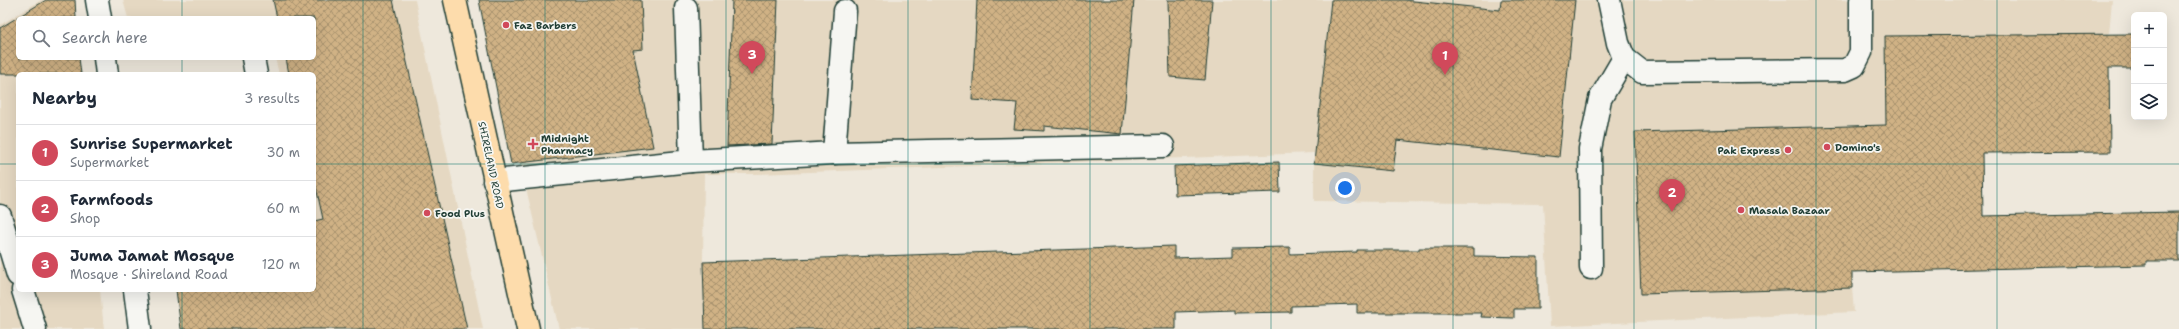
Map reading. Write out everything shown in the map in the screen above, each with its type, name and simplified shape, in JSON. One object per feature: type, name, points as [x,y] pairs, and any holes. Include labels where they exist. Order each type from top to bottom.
[{"type":"main road","name":"SHIRELAND ROAD","points":[[455,0],[528,329]]},
{"type":"street","points":[[97,0],[100,16]]},
{"type":"street","points":[[1609,0],[1618,44],[1624,58],[1642,72],[1845,70],[1854,66],[1861,52],[1860,0]]},
{"type":"street","points":[[686,8],[691,161]]},
{"type":"street","points":[[834,153],[845,11]]},
{"type":"street","points":[[1591,268],[1590,149],[1600,99],[1624,58]]},
{"type":"street","points":[[105,60],[107,72]]},
{"type":"street","points":[[253,60],[256,72]]},
{"type":"street","points":[[494,181],[691,161],[834,153],[1163,146]]},
{"type":"street","points":[[0,216],[16,261]]},
{"type":"street","points":[[24,292],[34,329]]},
{"type":"street","points":[[135,292],[140,329]]},
{"type":"shaded area","points":[[41,0],[72,0],[24,16],[16,16],[16,60],[18,60],[18,72],[16,72],[16,292],[100,292],[104,329],[0,329],[0,25]]},
{"type":"shaded area","points":[[123,0],[415,0],[483,329],[287,329],[313,292],[316,292],[316,72],[278,72],[276,60],[316,60],[316,16],[127,16]]},
{"type":"shaded area","points":[[482,0],[2112,0],[2109,34],[2110,152],[1886,154],[1853,157],[1852,288],[1854,312],[1550,326],[1543,204],[1314,201],[1314,153],[757,174],[704,174],[703,262],[705,329],[559,329]]},
{"type":"building","points":[[46,0],[75,0],[76,16],[20,16]]},
{"type":"building","points":[[273,0],[393,0],[467,329],[181,329],[176,292],[316,292],[316,221],[323,219],[316,187],[316,72],[289,72],[286,60],[316,60],[316,16],[277,16]]},
{"type":"building","points":[[479,0],[641,0],[643,49],[633,50],[653,147],[511,164]]},
{"type":"building","points":[[732,0],[778,0],[772,144],[727,146]]},
{"type":"building","points":[[977,0],[1134,0],[1122,134],[1044,126],[1044,131],[1014,129],[1017,103],[972,100]]},
{"type":"building","points":[[1168,0],[1212,0],[1205,80],[1170,77]]},
{"type":"building","points":[[1331,0],[1404,0],[1500,10],[1501,0],[1575,0],[1559,157],[1397,140],[1393,171],[1314,163]]},
{"type":"building","points":[[16,18],[16,60],[79,60],[81,72],[16,72],[16,74],[0,74],[0,28]]},
{"type":"building","points":[[2131,34],[2131,68],[2109,68],[2110,152],[1982,153],[1983,216],[2179,212],[2179,261],[2146,261],[2146,265],[1852,272],[1852,288],[1641,294],[1635,132],[1886,125],[1885,36]]},
{"type":"building","points":[[1279,162],[1280,192],[1175,195],[1174,166]]},
{"type":"building","points":[[1174,246],[1174,258],[1233,256],[1233,248],[1290,247],[1290,254],[1357,252],[1357,250],[1474,248],[1474,256],[1538,257],[1538,309],[1514,309],[1514,318],[1481,317],[1482,313],[1357,313],[1357,304],[1291,306],[1291,312],[1234,313],[1234,310],[1176,312],[1176,329],[705,329],[703,262]]},
{"type":"place","name":"Faz Barbers","points":[[506,25]]},
{"type":"place","name":"Juma Jamat Mosque","points":[[752,74]]},
{"type":"place","name":"Sunrise Supermarket","points":[[1445,75]]},
{"type":"place","name":"Midnight Pharmacy","points":[[533,144]]},
{"type":"place","name":"Domino's","points":[[1827,147]]},
{"type":"place","name":"Pak Express","points":[[1788,150]]},
{"type":"place","name":"Masala Bazaar","points":[[1741,210]]},
{"type":"place","name":"Farmfoods","points":[[1672,212]]},
{"type":"place","name":"Food Plus","points":[[427,213]]}]
